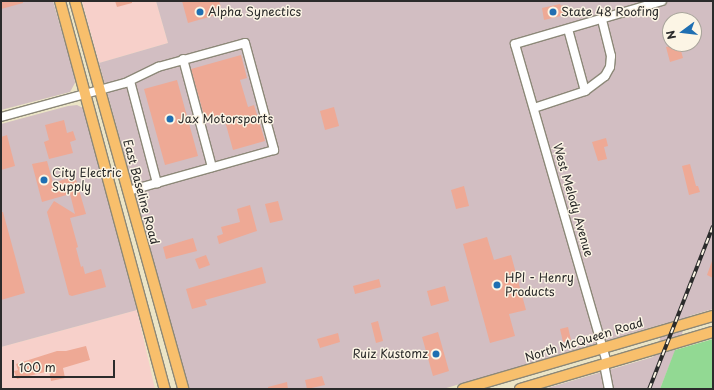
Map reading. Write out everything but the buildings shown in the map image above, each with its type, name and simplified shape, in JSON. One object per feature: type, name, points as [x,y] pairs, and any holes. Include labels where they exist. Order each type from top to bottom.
[{"type":"main road","points":[[60,1],[165,389]]},
{"type":"main road","name":"East Baseline Road","points":[[75,1],[183,389]]},
{"type":"main road","points":[[136,281],[151,277]]},
{"type":"main road","name":"North McQueen Road","points":[[463,389],[713,316]]},
{"type":"main road","points":[[520,389],[536,387],[605,364],[713,332]]},
{"type":"street","points":[[585,90],[568,29],[662,1]]},
{"type":"street","points":[[534,108],[585,90],[605,76],[610,67],[612,56],[602,19]]},
{"type":"street","name":"West Melody Avenue","points":[[568,29],[515,44],[603,348],[609,389]]},
{"type":"street","points":[[1,117],[130,81],[158,66],[245,43],[274,150],[128,191]]},
{"type":"street","points":[[183,59],[212,167]]},
{"type":"street","points":[[130,81],[157,183]]},
{"type":"shaded area","points":[[1,1],[53,1],[74,74],[75,83],[70,92],[1,110]]},
{"type":"shaded area","points":[[82,1],[156,1],[168,43],[99,63]]},
{"type":"shaded area","points":[[156,1],[713,1],[713,309],[689,316],[660,389],[544,389],[653,357],[666,323],[443,389],[189,389],[99,63],[168,43]]},
{"type":"shaded area","points":[[77,105],[83,108],[137,310],[1,347],[1,124],[68,106]]},
{"type":"shaded area","points":[[137,310],[155,389],[1,389],[1,347]]},
{"type":"green space","points":[[713,339],[713,389],[660,389],[675,350]]},
{"type":"railway","points":[[649,389],[713,226]]},
{"type":"place","name":"Alpha Synectics","points":[[200,12]]},
{"type":"place","name":"State 48 Roofing","points":[[553,12]]},
{"type":"place","name":"Jax Motorsports","points":[[170,119]]},
{"type":"place","name":"City Electric Supply","points":[[44,180]]},
{"type":"place","name":"HPI - Henry Products","points":[[497,285]]},
{"type":"place","name":"Ruiz Kustomz","points":[[436,354]]}]
